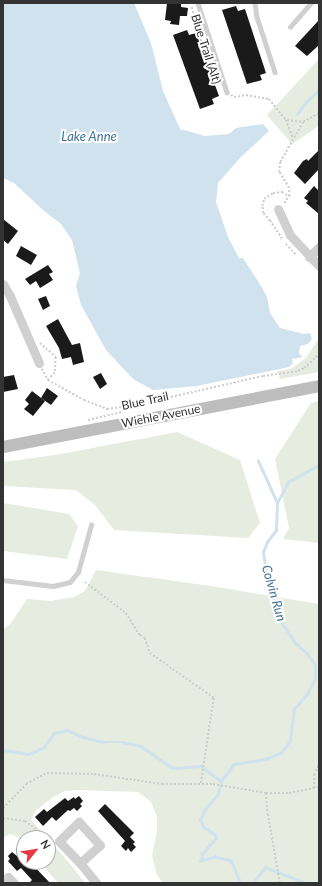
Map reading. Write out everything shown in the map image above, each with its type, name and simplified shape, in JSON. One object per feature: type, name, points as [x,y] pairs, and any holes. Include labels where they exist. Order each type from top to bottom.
[{"type":"main road","name":"Wiehle Avenue","points":[[3,447],[319,386]]},
{"type":"street","points":[[278,209],[290,235],[319,266]]},
{"type":"street","points":[[309,257],[319,247]]},
{"type":"street","points":[[3,284],[10,296],[39,363]]},
{"type":"street","points":[[80,863],[100,845],[79,822],[59,841],[80,863],[96,883]]},
{"type":"street","points":[[3,882],[8,877],[14,883]]},
{"type":"lane","points":[[198,3],[227,92]]},
{"type":"lane","points":[[255,3],[257,17],[275,72]]},
{"type":"lane","points":[[290,27],[311,3]]},
{"type":"lane","points":[[3,580],[53,586],[70,582],[78,572],[91,525]]},
{"type":"path","name":"Blue Trail (Alt)","points":[[192,3],[198,32],[221,94],[227,92],[234,97],[246,95],[269,99],[286,120],[293,138]]},
{"type":"path","points":[[289,196],[290,192],[280,176],[278,167],[303,122],[311,116],[319,113]]},
{"type":"path","points":[[286,120],[303,122]]},
{"type":"path","points":[[37,337],[41,344],[56,357],[55,373],[48,380],[39,363]]},
{"type":"path","name":"Blue Trail","points":[[48,380],[84,400],[107,409],[136,405],[263,376],[298,371],[304,368],[319,354]]},
{"type":"path","points":[[85,582],[126,613],[135,624],[140,635],[145,638],[150,653],[214,698],[201,784]]},
{"type":"path","points":[[314,788],[314,775],[319,764]]},
{"type":"path","points":[[3,808],[26,784],[47,773],[94,774],[162,784],[213,784],[266,793],[289,793],[319,787]]},
{"type":"path","points":[[266,793],[268,814],[280,883]]},
{"type":"path","points":[[3,818],[25,821],[37,830]]},
{"type":"shaded area","points":[[319,59],[319,126],[292,144],[267,115]]},
{"type":"shaded area","points":[[319,338],[319,372],[280,379],[277,371],[291,369],[306,358]]},
{"type":"shaded area","points":[[319,401],[319,543],[283,539],[289,528],[275,459],[311,403]]},
{"type":"shaded area","points":[[177,432],[240,460],[260,523],[248,538],[114,530],[95,505],[76,490],[3,486],[3,462],[55,455]]},
{"type":"shaded area","points":[[3,503],[69,514],[78,526],[67,559],[3,551]]},
{"type":"shaded area","points":[[96,570],[211,586],[319,604],[319,883],[163,883],[157,875],[152,856],[157,831],[157,817],[151,802],[138,792],[65,791],[52,798],[35,811],[31,820],[40,830],[16,830],[16,836],[10,834],[3,838],[3,630],[11,623],[27,599],[51,601],[74,597],[85,591]]},
{"type":"shaded area","points":[[56,848],[85,883],[58,883],[47,870],[56,870]]},
{"type":"water","name":"Lake Anne","points":[[3,3],[134,3],[151,43],[163,91],[180,129],[205,136],[229,134],[236,128],[263,124],[269,131],[240,158],[218,183],[216,202],[228,237],[239,258],[243,258],[261,286],[267,297],[270,313],[280,328],[304,334],[310,333],[312,339],[308,344],[300,346],[299,354],[303,357],[292,359],[293,363],[289,367],[197,386],[153,390],[133,379],[106,350],[81,305],[76,286],[80,273],[72,240],[61,224],[44,211],[14,183],[3,178]]},
{"type":"building","points":[[167,3],[181,3],[181,7],[188,8],[187,16],[180,16],[179,25],[170,24],[171,21],[165,20]]},
{"type":"building","points":[[236,6],[238,11],[245,9],[266,73],[260,75],[262,80],[247,84],[222,10]]},
{"type":"building","points":[[319,20],[319,45],[307,56],[295,46]]},
{"type":"building","points":[[187,30],[189,35],[196,33],[219,96],[212,99],[214,104],[200,109],[173,35]]},
{"type":"building","points":[[319,150],[319,169],[305,184],[294,173],[303,161],[307,159],[308,161]]},
{"type":"building","points":[[314,186],[319,191],[319,214],[306,203],[308,201],[304,198]]},
{"type":"building","points":[[3,219],[18,231],[8,244],[3,240]]},
{"type":"building","points":[[21,246],[37,255],[31,265],[16,256]]},
{"type":"building","points":[[48,265],[53,272],[49,274],[53,280],[40,288],[36,281],[30,285],[25,279]]},
{"type":"building","points":[[46,296],[50,306],[43,310],[38,299]]},
{"type":"building","points":[[58,319],[72,345],[80,343],[84,362],[73,365],[71,357],[62,359],[59,348],[46,326]]},
{"type":"building","points":[[101,373],[107,384],[100,389],[93,377]]},
{"type":"building","points":[[14,375],[18,389],[3,392],[3,377]]},
{"type":"building","points":[[47,388],[58,396],[51,405],[41,398]]},
{"type":"building","points":[[32,391],[45,401],[33,416],[24,409],[29,404],[25,400]]},
{"type":"building","points":[[79,796],[83,801],[80,804],[82,806],[77,811],[74,808],[70,811],[68,810],[56,821],[52,817],[43,826],[35,817],[44,809],[47,812],[65,798],[68,801]]},
{"type":"building","points":[[105,804],[134,833],[130,837],[135,842],[133,844],[136,847],[131,852],[128,848],[126,851],[121,846],[125,841],[98,811]]},
{"type":"building","points":[[12,852],[16,855],[16,870],[8,861],[10,859],[8,856]]},
{"type":"building","points":[[23,870],[38,870],[50,883],[29,883],[32,880]]},
{"type":"waterway","points":[[297,114],[306,102],[319,90]]},
{"type":"waterway","name":"Colvin Run","points":[[240,883],[231,861],[215,857],[201,861],[202,854],[216,838],[215,835],[203,827],[200,820],[205,809],[218,794],[221,781],[234,764],[265,759],[281,753],[290,741],[294,709],[307,694],[315,679],[315,665],[308,655],[295,643],[280,621],[267,578],[263,552],[267,542],[276,530],[277,503],[258,461]]},
{"type":"waterway","points":[[277,503],[288,482],[319,465]]},
{"type":"waterway","points":[[3,750],[28,754],[44,747],[54,733],[67,730],[83,737],[103,742],[122,742],[141,746],[171,767],[201,766],[221,781]]},
{"type":"waterway","name":"Colvin Run","points":[[253,883],[265,867],[306,883]]}]
